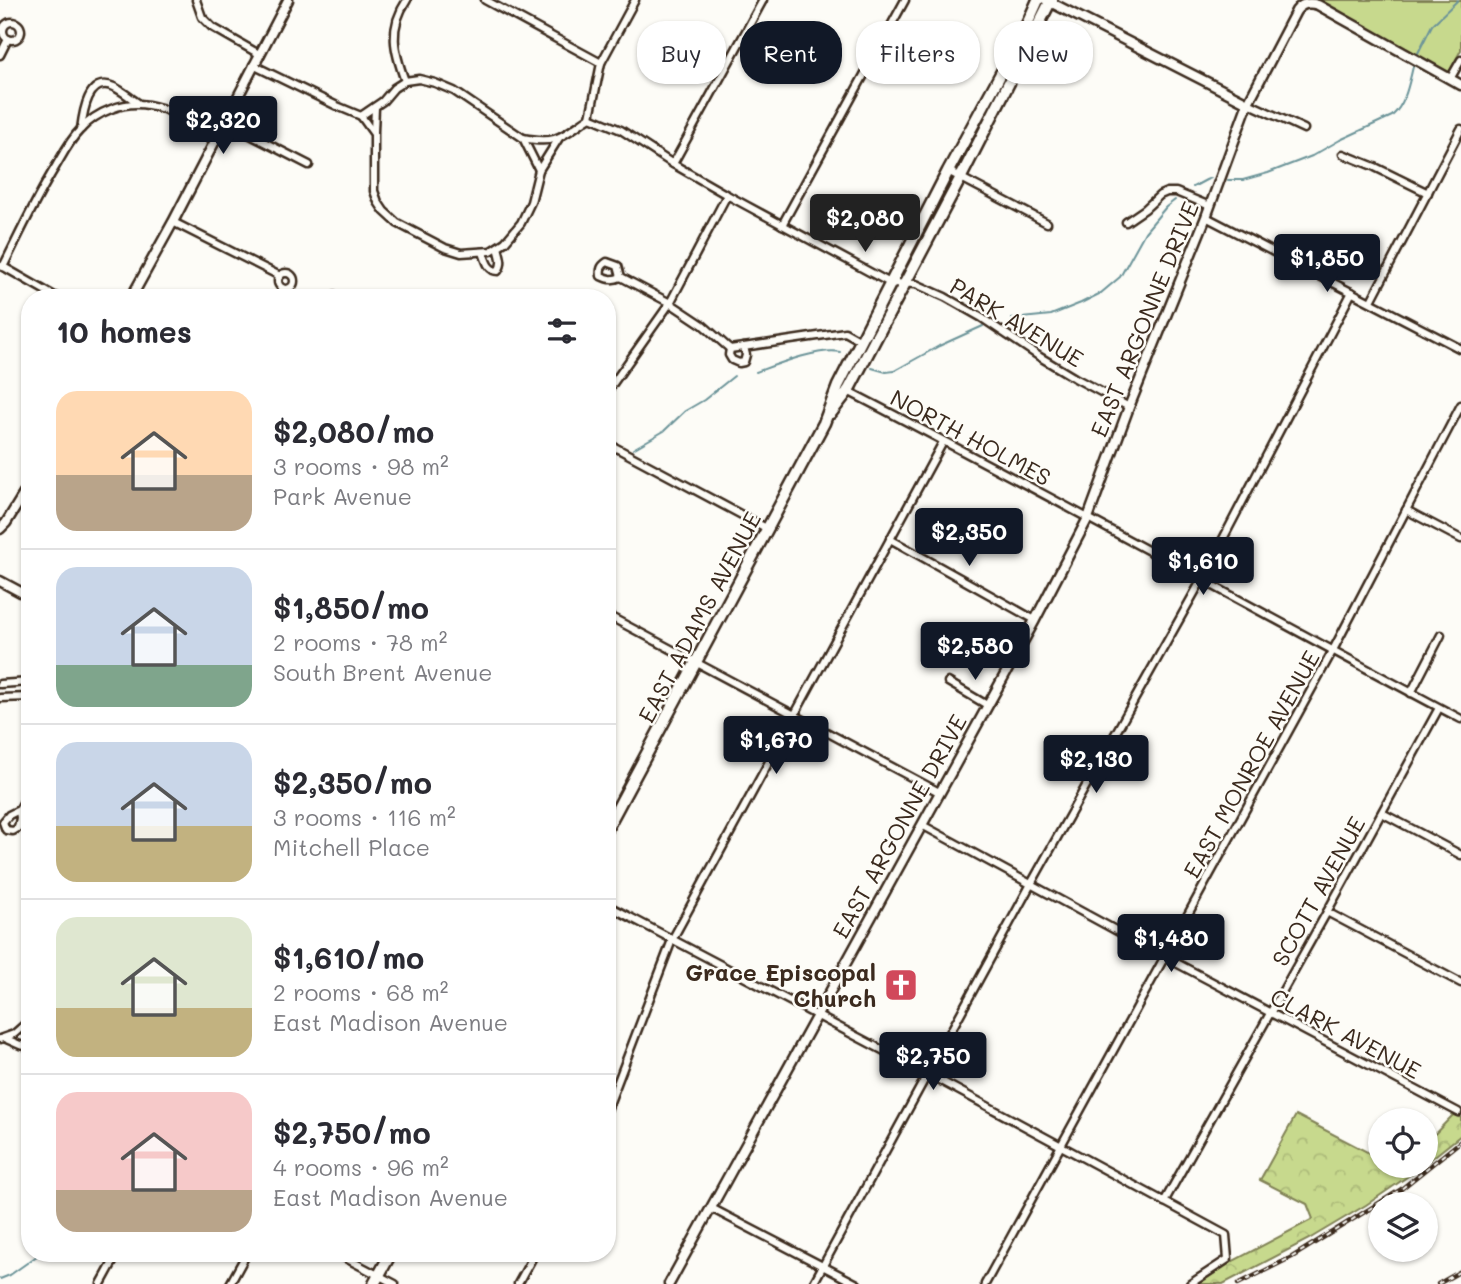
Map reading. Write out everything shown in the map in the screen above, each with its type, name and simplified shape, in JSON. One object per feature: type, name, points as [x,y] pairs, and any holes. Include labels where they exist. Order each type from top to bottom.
[{"type":"main road","name":"EAST ADAMS AVENUE","points":[[616,811],[824,423],[838,386],[890,283],[1038,0]]},
{"type":"main road","name":"EAST ADAMS AVENUE","points":[[824,423],[848,391],[961,177],[1049,1]]},
{"type":"main road","points":[[377,1280],[386,1262]]},
{"type":"street","points":[[196,0],[202,17],[212,27],[259,54]]},
{"type":"street","points":[[136,289],[288,0]]},
{"type":"street","points":[[405,81],[394,35],[396,21],[407,0]]},
{"type":"street","points":[[485,0],[601,63]]},
{"type":"street","points":[[361,116],[383,101],[394,88],[405,81],[418,79],[454,91],[523,138],[552,141],[590,117],[601,63],[635,0]]},
{"type":"street","points":[[673,164],[763,0]]},
{"type":"street","points":[[782,225],[905,0]]},
{"type":"street","points":[[1049,1],[1304,129]]},
{"type":"street","name":"EAST ARGONNE DRIVE","points":[[669,1284],[1035,620],[1088,518],[1248,103],[1296,11],[1305,4],[1318,5],[1450,79]]},
{"type":"street","points":[[0,55],[8,39]]},
{"type":"street","points":[[1461,60],[1450,79],[1461,85]]},
{"type":"street","points":[[253,65],[337,107],[361,116],[374,134]]},
{"type":"street","points":[[80,129],[86,100],[101,86],[113,86],[139,104]]},
{"type":"street","points":[[42,289],[2,266],[39,194],[80,129],[111,108],[139,104],[163,108],[217,136]]},
{"type":"street","points":[[374,107],[374,191],[378,202],[397,223],[444,248],[461,253],[491,251],[505,243],[521,223],[531,202],[539,170],[559,138]]},
{"type":"street","name":"PARK AVENUE","points":[[590,117],[621,130],[727,195],[890,283],[916,284],[945,297],[1075,378],[1129,407]]},
{"type":"street","points":[[225,122],[309,165]]},
{"type":"street","points":[[1371,301],[1461,129]]},
{"type":"street","points":[[523,138],[539,170]]},
{"type":"street","points":[[1343,153],[1427,193]]},
{"type":"street","points":[[948,171],[1047,223]]},
{"type":"street","points":[[1126,222],[1167,192],[1175,192],[1210,206]]},
{"type":"street","points":[[616,379],[670,303],[727,195]]},
{"type":"street","points":[[1206,217],[1461,349]]},
{"type":"street","points":[[173,222],[279,276]]},
{"type":"street","points":[[483,252],[489,268],[498,271],[502,266],[498,247]]},
{"type":"street","points":[[621,276],[703,325],[730,349],[845,332],[861,341]]},
{"type":"street","points":[[813,1284],[1031,884],[1201,581],[1352,292]]},
{"type":"street","points":[[730,349],[732,360],[739,363],[744,362],[744,347]]},
{"type":"street","name":"NORTH HOLMES","points":[[838,386],[1461,719]]},
{"type":"street","name":"EAST MONROE AVENUE","points":[[985,1284],[1332,652],[1461,405]]},
{"type":"street","points":[[616,1087],[673,940],[943,442]]},
{"type":"street","points":[[616,448],[768,528]]},
{"type":"street","points":[[0,529],[21,499]]},
{"type":"street","points":[[1406,510],[1461,539]]},
{"type":"street","points":[[890,539],[1035,620]]},
{"type":"street","points":[[0,581],[21,592]]},
{"type":"street","points":[[616,620],[939,792]]},
{"type":"street","points":[[1411,693],[1441,635]]},
{"type":"street","points":[[948,682],[987,705]]},
{"type":"street","points":[[0,684],[21,683]]},
{"type":"street","points":[[0,698],[21,697]]},
{"type":"street","name":"SCOTT AVENUE","points":[[1164,1202],[1439,708]]},
{"type":"street","points":[[1382,813],[1461,855]]},
{"type":"street","name":"CLARK AVENUE","points":[[922,825],[1458,1112]]},
{"type":"street","points":[[616,910],[929,1074],[1226,1236],[1228,1259],[1189,1284]]},
{"type":"street","points":[[1327,912],[1461,983]]},
{"type":"street","points":[[2,1038],[14,1034],[21,1028]]},
{"type":"street","points":[[2,1038],[21,1045]]},
{"type":"street","points":[[711,1208],[857,1284]]},
{"type":"street","points":[[101,1284],[113,1262]]},
{"type":"street","points":[[230,1284],[242,1262]]},
{"type":"street","points":[[350,1262],[377,1280],[395,1284]]},
{"type":"street","points":[[518,1284],[530,1262]]},
{"type":"green space","points":[[1312,0],[1461,0],[1461,50],[1448,74]]},
{"type":"green space","points":[[999,84],[1005,84],[960,169],[956,170],[955,166]]},
{"type":"green space","points":[[948,180],[953,182],[907,271],[900,273]]},
{"type":"green space","points":[[1296,1115],[1368,1152],[1368,1178],[1405,1178],[1385,1192],[1368,1192],[1366,1205],[1309,1239],[1223,1284],[1198,1284],[1235,1260],[1313,1219],[1307,1204],[1260,1180]]},
{"type":"green space","points":[[1453,1115],[1461,1115],[1461,1135],[1438,1153],[1438,1131]]},
{"type":"waterway","points":[[1416,57],[1432,25],[1458,0]]},
{"type":"waterway","points":[[1228,180],[1243,180],[1268,173],[1312,156],[1392,116],[1404,98],[1414,63]]},
{"type":"waterway","points":[[1193,187],[1211,178]]},
{"type":"waterway","points":[[1012,319],[1051,315],[1101,293],[1120,277],[1145,232],[1175,200]]},
{"type":"waterway","points":[[872,368],[894,371],[983,326]]},
{"type":"waterway","points":[[756,372],[810,354],[840,352]]},
{"type":"waterway","points":[[633,449],[664,431],[685,411],[734,376]]},
{"type":"waterway","points":[[0,1279],[28,1262]]},
{"type":"railway","points":[[1238,1284],[1292,1257],[1400,1190],[1461,1141]]},
{"type":"railway","points":[[1438,1284],[1461,1271]]},
{"type":"place","name":"Grace Episcopal Church","points":[[901,985]]}]
